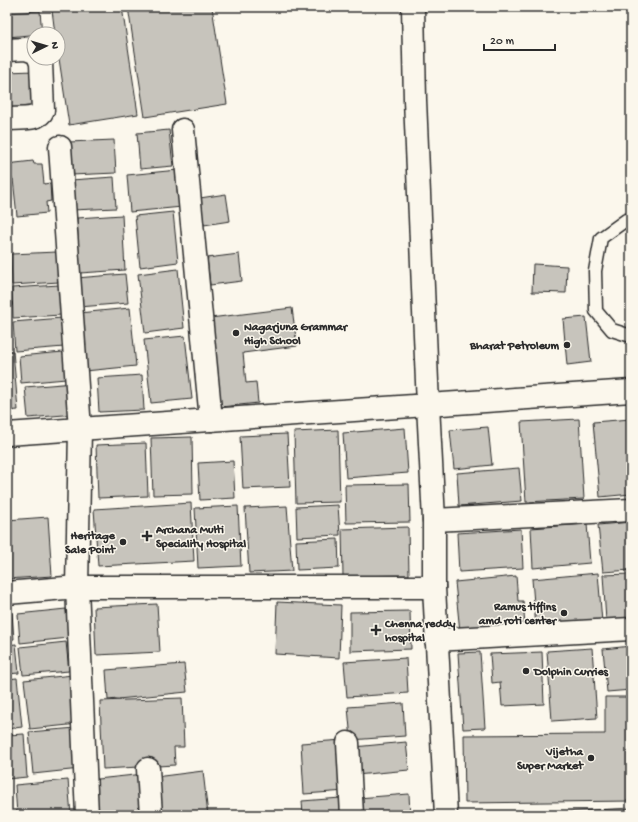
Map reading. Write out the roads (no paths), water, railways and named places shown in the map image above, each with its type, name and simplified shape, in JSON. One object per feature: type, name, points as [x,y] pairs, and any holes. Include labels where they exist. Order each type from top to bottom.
[{"type":"street","points":[[413,7],[415,100],[434,520],[436,640],[446,815]]},
{"type":"street","points":[[7,50],[26,49]]},
{"type":"street","points":[[7,119],[37,117],[42,114],[41,66]]},
{"type":"street","points":[[183,130],[211,420]]},
{"type":"street","points":[[60,146],[80,430],[77,587],[87,815]]},
{"type":"street","points":[[7,434],[631,391]]},
{"type":"street","points":[[434,520],[631,510]]},
{"type":"street","points":[[7,593],[77,587],[434,587]]},
{"type":"street","points":[[436,640],[631,629]]},
{"type":"street","points":[[348,743],[352,815]]},
{"type":"street","points":[[148,769],[151,815]]},
{"type":"lane","points":[[631,219],[626,220],[601,238],[595,271],[596,311],[612,330],[631,336]]},
{"type":"place","name":"Nagarjuna Grammar High School","points":[[236,333]]},
{"type":"place","name":"Bharat Petroleum","points":[[567,345]]},
{"type":"place","name":"Archana Multi Speciality Hospital","points":[[147,536]]},
{"type":"place","name":"Heritage Sale Point","points":[[123,542]]},
{"type":"place","name":"Ramus tiffins amd roti center","points":[[564,613]]},
{"type":"place","name":"Chenna reddy hospital","points":[[376,630]]},
{"type":"place","name":"Dolphin Curries","points":[[526,671]]},
{"type":"place","name":"Vijetha Super Market","points":[[591,758]]}]
